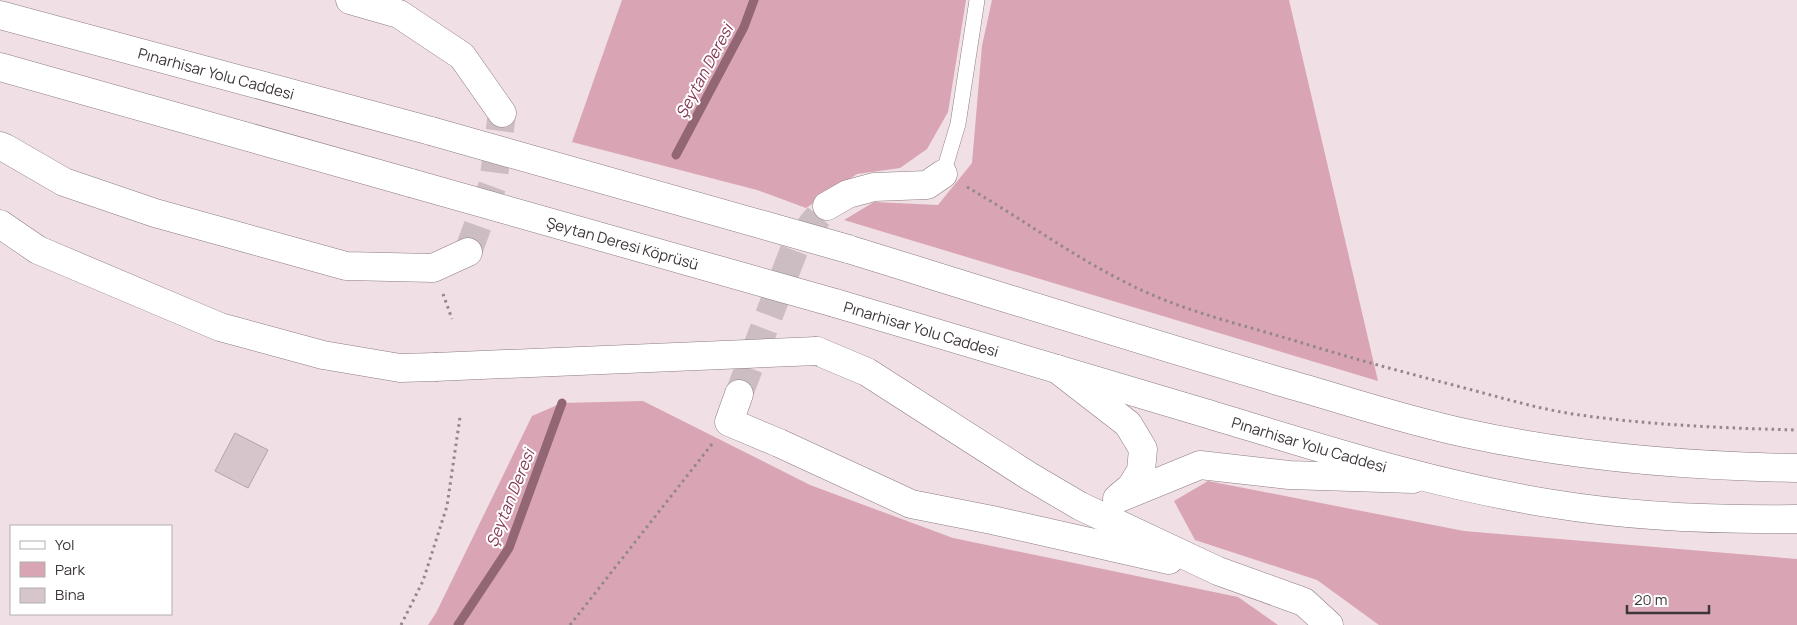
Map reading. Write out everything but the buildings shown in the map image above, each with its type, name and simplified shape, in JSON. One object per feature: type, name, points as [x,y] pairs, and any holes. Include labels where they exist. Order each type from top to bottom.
[{"type":"main road","points":[[350,0],[399,14],[462,56],[502,113]]},
{"type":"main road","name":"Pınarhisar Yolu Caddesi","points":[[0,15],[432,131],[848,249],[1185,354],[1464,432],[1527,445],[1656,462],[1797,468]]},
{"type":"main road","name":"Şeytan Deresi Köprüsü","points":[[0,67],[835,304]]},
{"type":"main road","points":[[0,146],[64,182],[155,213],[346,266],[434,268],[468,252]]},
{"type":"main road","points":[[827,206],[848,194],[874,187],[927,185],[944,174]]},
{"type":"main road","points":[[0,224],[38,250],[220,327],[323,356],[400,368],[817,351],[867,372],[1029,476],[1080,506],[1218,571],[1304,602],[1329,625]]},
{"type":"main road","name":"Pınarhisar Yolu Caddesi","points":[[835,304],[1436,480],[1555,504],[1626,513],[1797,519]]},
{"type":"main road","points":[[1057,369],[1128,424],[1143,449],[1141,471],[1131,487],[1117,499]]},
{"type":"main road","points":[[739,394],[729,422],[911,504],[992,520],[1218,571]]},
{"type":"main road","points":[[1080,506],[1099,505],[1117,499],[1200,465],[1289,475],[1436,480]]},
{"type":"lane","points":[[944,174],[958,124],[977,0]]},
{"type":"path","points":[[944,174],[1000,206],[1090,264],[1139,289],[1194,310],[1356,360],[1521,403],[1571,414],[1671,424],[1797,430]]},
{"type":"path","points":[[402,625],[422,581],[447,506],[460,417]]},
{"type":"path","points":[[570,625],[729,422]]},
{"type":"green space","points":[[622,0],[966,0],[948,112],[927,149],[900,168],[857,174],[806,208],[757,190],[572,142]]},
{"type":"green space","points":[[992,0],[1289,0],[1378,381],[844,220],[874,202],[938,205],[972,163],[982,46]]},
{"type":"green space","points":[[643,401],[810,485],[953,538],[1238,597],[1278,625],[428,625],[436,613],[532,416],[562,403]]},
{"type":"green space","points":[[1208,481],[1464,531],[1797,559],[1797,625],[1379,625],[1317,580],[1195,540],[1174,501]]},
{"type":"waterway","name":"Şeytan Deresi","points":[[676,155],[744,27],[754,0]]},
{"type":"waterway","name":"Şeytan Deresi","points":[[458,625],[509,548],[562,403]]},
{"type":"tunnel","points":[[468,252],[493,184],[502,113]]},
{"type":"tunnel","points":[[739,394],[794,250],[827,206]]}]
